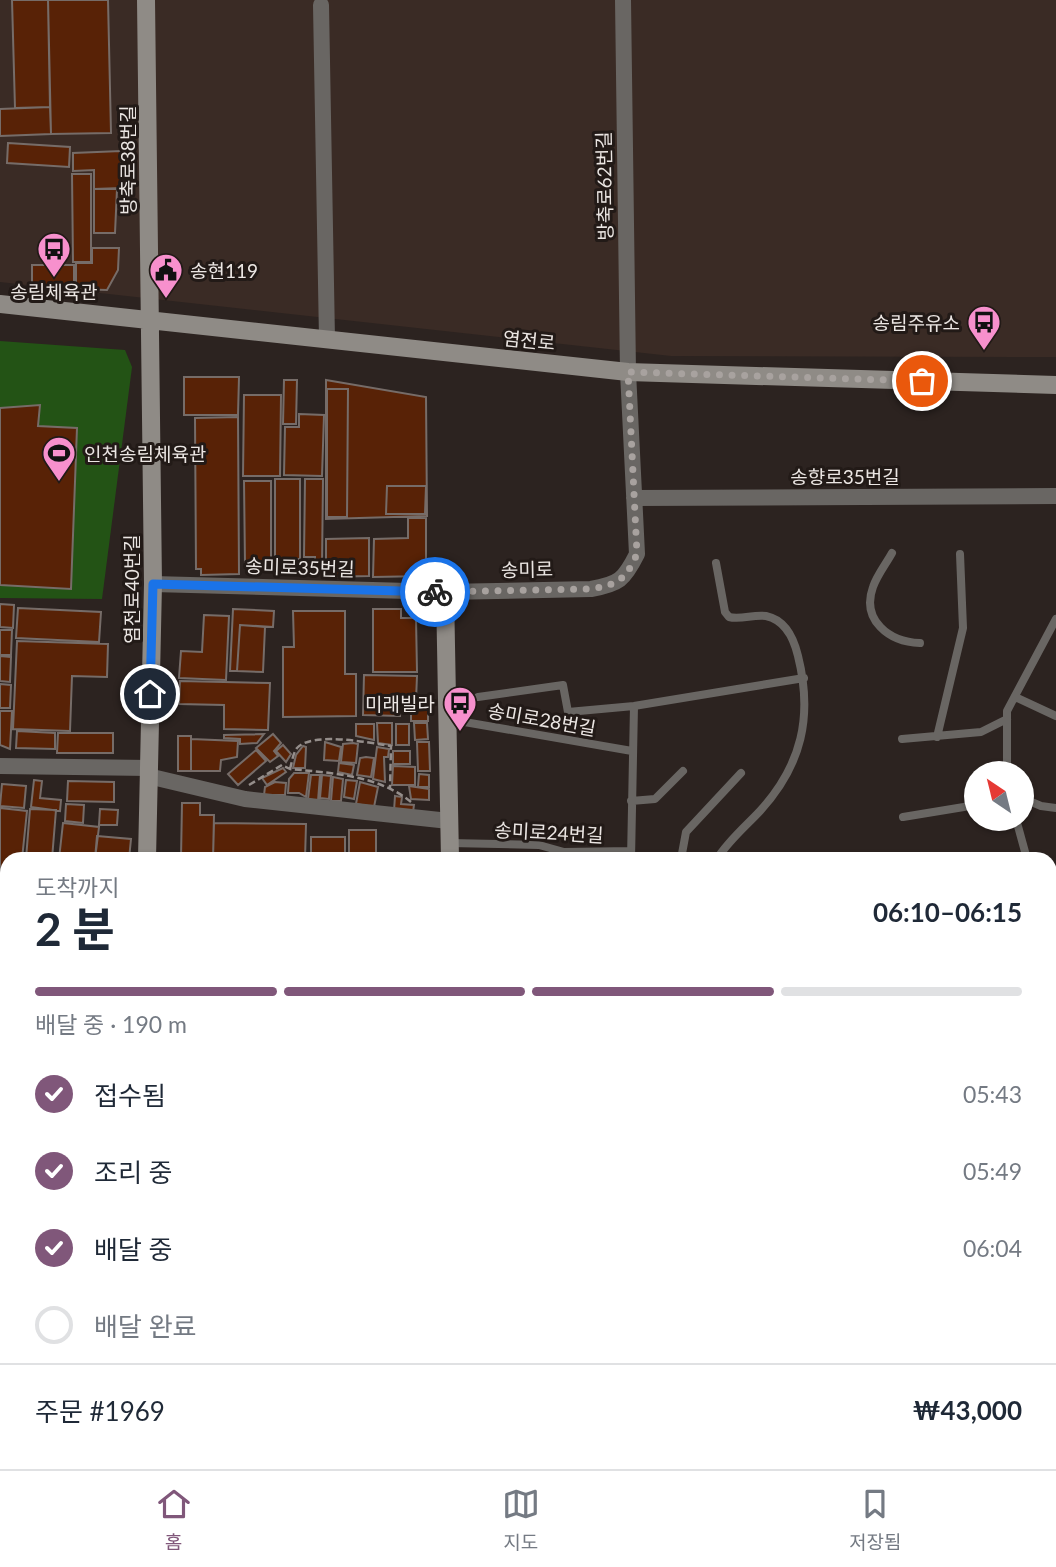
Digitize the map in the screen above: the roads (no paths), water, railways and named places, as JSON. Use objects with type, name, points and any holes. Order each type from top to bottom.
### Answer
[{"type":"street","name":"방축로38번길","points":[[146,0],[149,320]]},
{"type":"street","name":"방축로62번길","points":[[623,0],[628,372]]},
{"type":"street","points":[[321,5],[327,339]]},
{"type":"street","name":"염전로","points":[[0,304],[628,372],[1056,385]]},
{"type":"street","name":"염전로40번길","points":[[147,852],[153,584],[149,320]]},
{"type":"street","name":"송미로","points":[[445,592],[591,589],[613,585],[627,574],[637,554],[628,372]]},
{"type":"street","name":"송향로35번길","points":[[635,498],[1056,496]]},
{"type":"street","name":"송미로35번길","points":[[153,584],[445,592]]},
{"type":"street","points":[[445,592],[450,851]]},
{"type":"street","points":[[0,766],[149,772],[246,799],[449,821]]},
{"type":"lane","points":[[892,553],[873,585],[869,605],[874,620],[887,635],[907,643],[920,643]]},
{"type":"lane","points":[[937,737],[963,628],[961,554]]},
{"type":"lane","points":[[716,562],[729,617],[767,616],[788,629],[795,642],[804,678],[802,734],[794,766],[763,808],[723,852]]},
{"type":"lane","points":[[1007,761],[1007,711],[1056,619]]},
{"type":"lane","points":[[478,697],[563,685],[568,712],[634,706],[804,678]]},
{"type":"lane","points":[[1015,697],[1056,716]]},
{"type":"lane","name":"송미로24번길","points":[[631,852],[634,706]]},
{"type":"lane","name":"송미로28번길","points":[[447,719],[632,751]]},
{"type":"lane","points":[[902,739],[981,732],[1007,719]]},
{"type":"lane","points":[[631,801],[655,799],[683,771]]},
{"type":"lane","points":[[682,852],[686,832],[741,773]]},
{"type":"lane","points":[[1034,803],[1056,808]]},
{"type":"lane","points":[[903,817],[964,807]]},
{"type":"lane","points":[[1019,831],[1025,852]]},
{"type":"lane","name":"송미로24번길","points":[[450,851],[539,845],[564,852]]},
{"type":"place","name":"송림체육관","points":[[54,279]]},
{"type":"place","name":"송현119","points":[[166,300]]},
{"type":"place","name":"송림주유소","points":[[984,352]]},
{"type":"place","name":"인천송림체육관","points":[[59,483]]},
{"type":"place","name":"미래빌라","points":[[460,733]]}]
